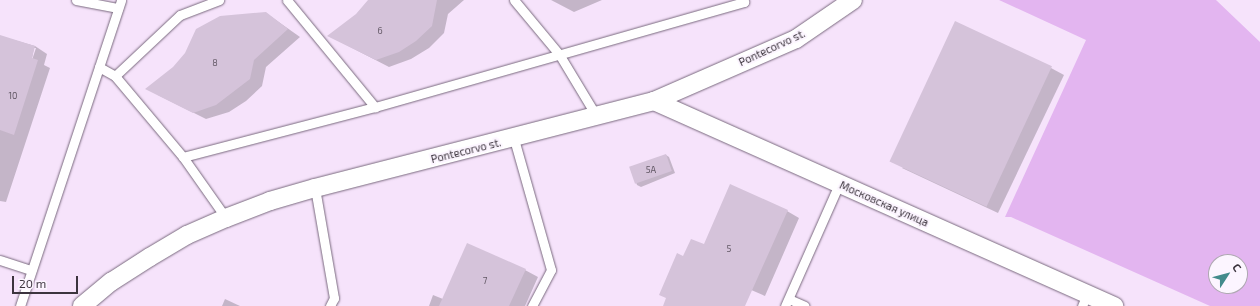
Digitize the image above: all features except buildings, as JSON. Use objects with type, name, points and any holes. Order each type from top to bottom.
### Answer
[{"type":"street","name":"Pontecorvo st.","points":[[82,306],[111,282],[150,257],[187,235],[226,218],[270,201],[315,188],[597,118],[654,101],[796,39],[853,0]]},
{"type":"street","name":"Московская улица","points":[[654,101],[838,184],[1084,300],[1114,306]]},
{"type":"lane","points":[[20,306],[120,4],[76,0]]},
{"type":"lane","points":[[115,76],[180,15],[219,0]]},
{"type":"lane","points":[[287,0],[375,107]]},
{"type":"lane","points":[[514,0],[559,54],[597,118]]},
{"type":"lane","points":[[183,157],[375,107],[744,2],[742,0]]},
{"type":"lane","points":[[99,67],[115,76],[183,157],[226,218]]},
{"type":"lane","points":[[514,139],[550,270],[532,306]]},
{"type":"lane","points":[[805,306],[787,303],[838,184]]},
{"type":"lane","points":[[315,188],[334,298],[330,306]]},
{"type":"lane","points":[[0,260],[31,270]]},
{"type":"shaded area","points":[[999,0],[1216,0],[1260,42],[1260,306],[1210,306],[1011,217],[1005,217],[1086,40]]}]
